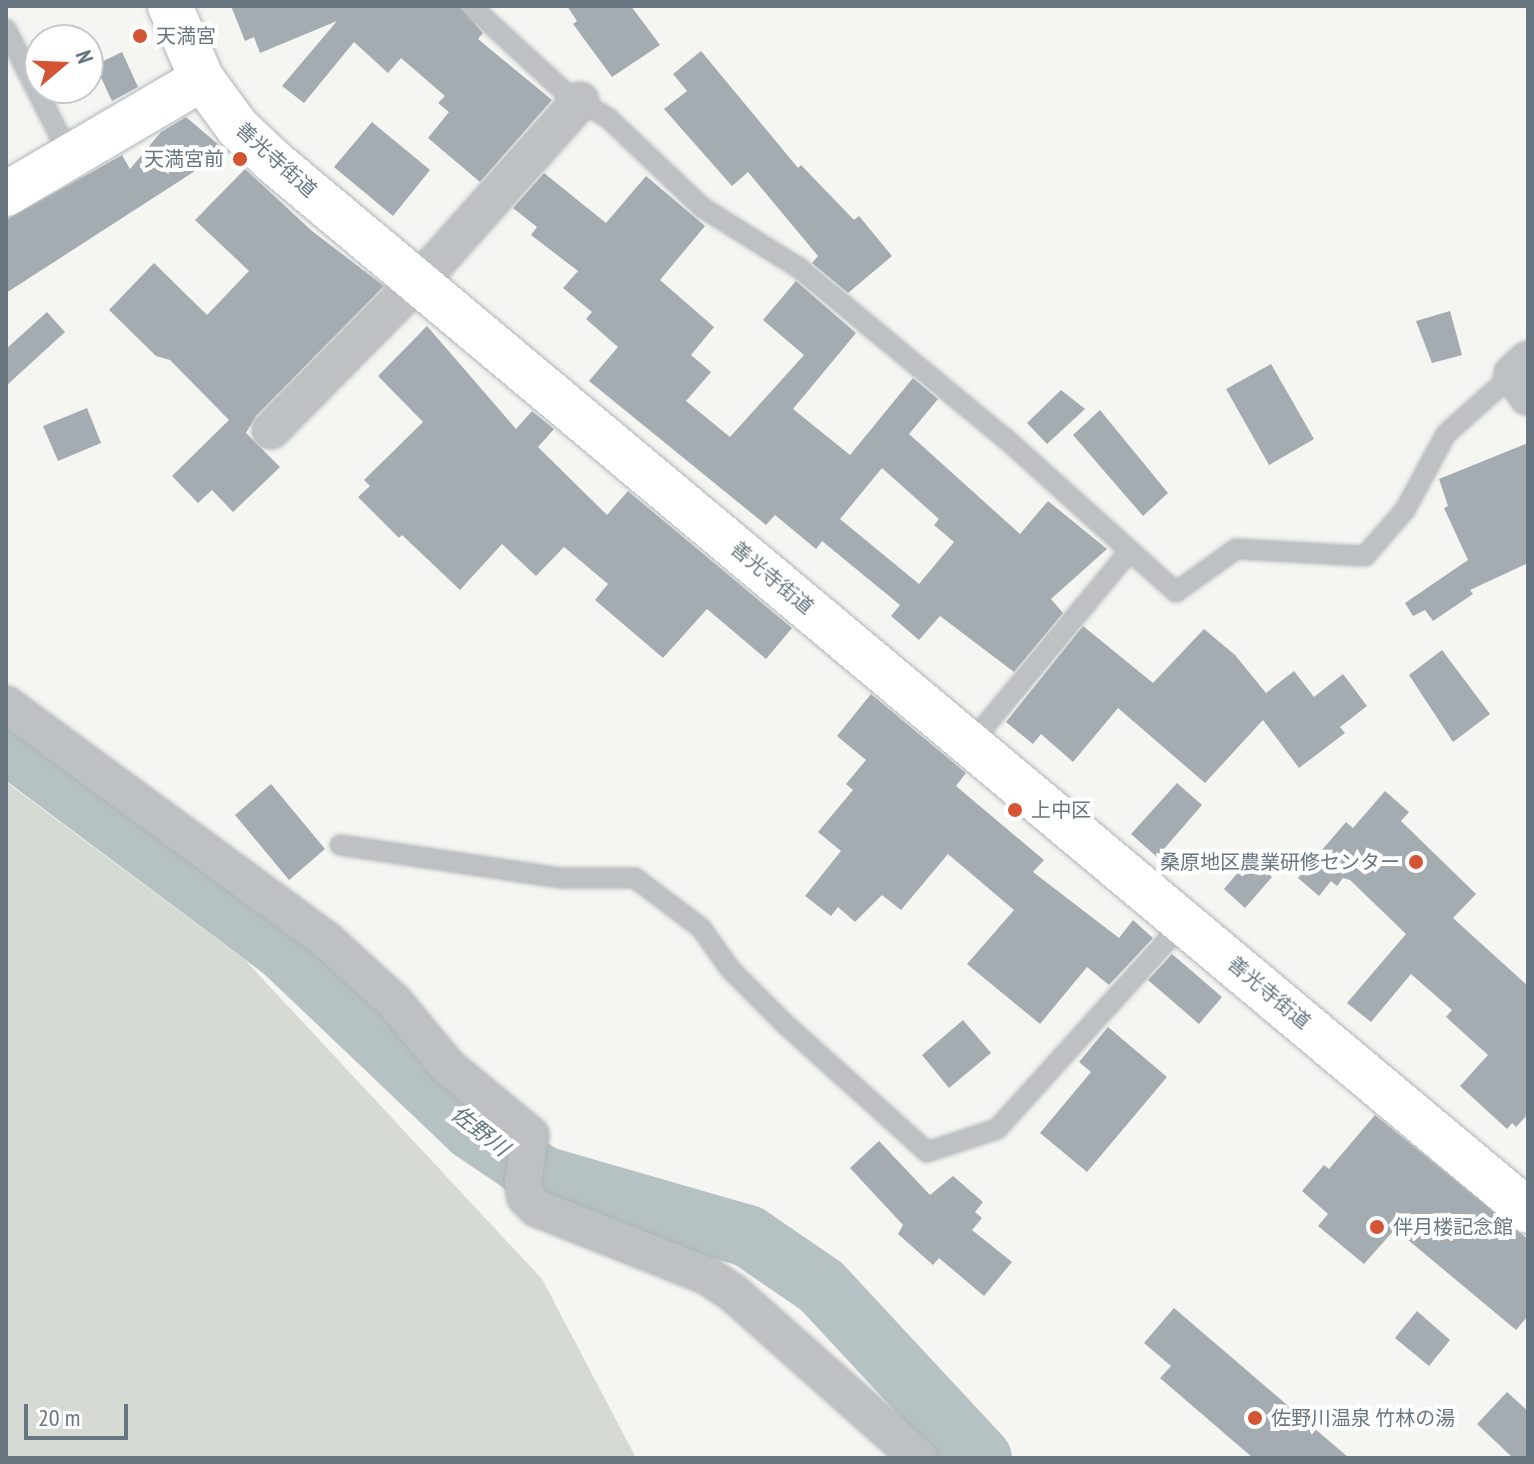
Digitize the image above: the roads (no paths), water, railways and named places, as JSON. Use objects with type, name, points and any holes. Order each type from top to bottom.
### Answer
[{"type":"street","name":"善光寺街道","points":[[170,6],[202,79],[238,128],[1184,922],[1521,1194]]},
{"type":"street","points":[[6,194],[69,154],[202,79]]},
{"type":"street","points":[[271,430],[417,281],[580,101]]},
{"type":"street","points":[[6,705],[326,940],[394,1002],[448,1067],[530,1135],[523,1182],[526,1197],[537,1208],[708,1276],[732,1292],[919,1458]]},
{"type":"lane","points":[[471,6],[580,101],[608,118],[703,208],[799,268],[899,350],[1176,592],[1236,549],[1365,556],[1405,510],[1446,434],[1523,377]]},
{"type":"lane","points":[[6,29],[69,154]]},
{"type":"lane","points":[[970,744],[1129,552]]},
{"type":"lane","points":[[340,845],[560,878],[635,878],[701,928],[730,969],[785,1024],[927,1152],[997,1129],[1184,922]]},
{"type":"waterway","name":"佐野川","points":[[6,742],[285,951],[472,1129],[543,1177],[748,1236],[821,1286],[981,1458]]},
{"type":"place","name":"天満宮","points":[[140,36]]},
{"type":"place","name":"天満宮前","points":[[240,159]]},
{"type":"place","name":"上中区","points":[[1015,810]]},
{"type":"place","name":"桑原地区農業研修センター","points":[[1416,862]]},
{"type":"place","name":"伴月楼記念館","points":[[1377,1227]]},
{"type":"place","name":"佐野川温泉 竹林の湯","points":[[1255,1418]]}]
